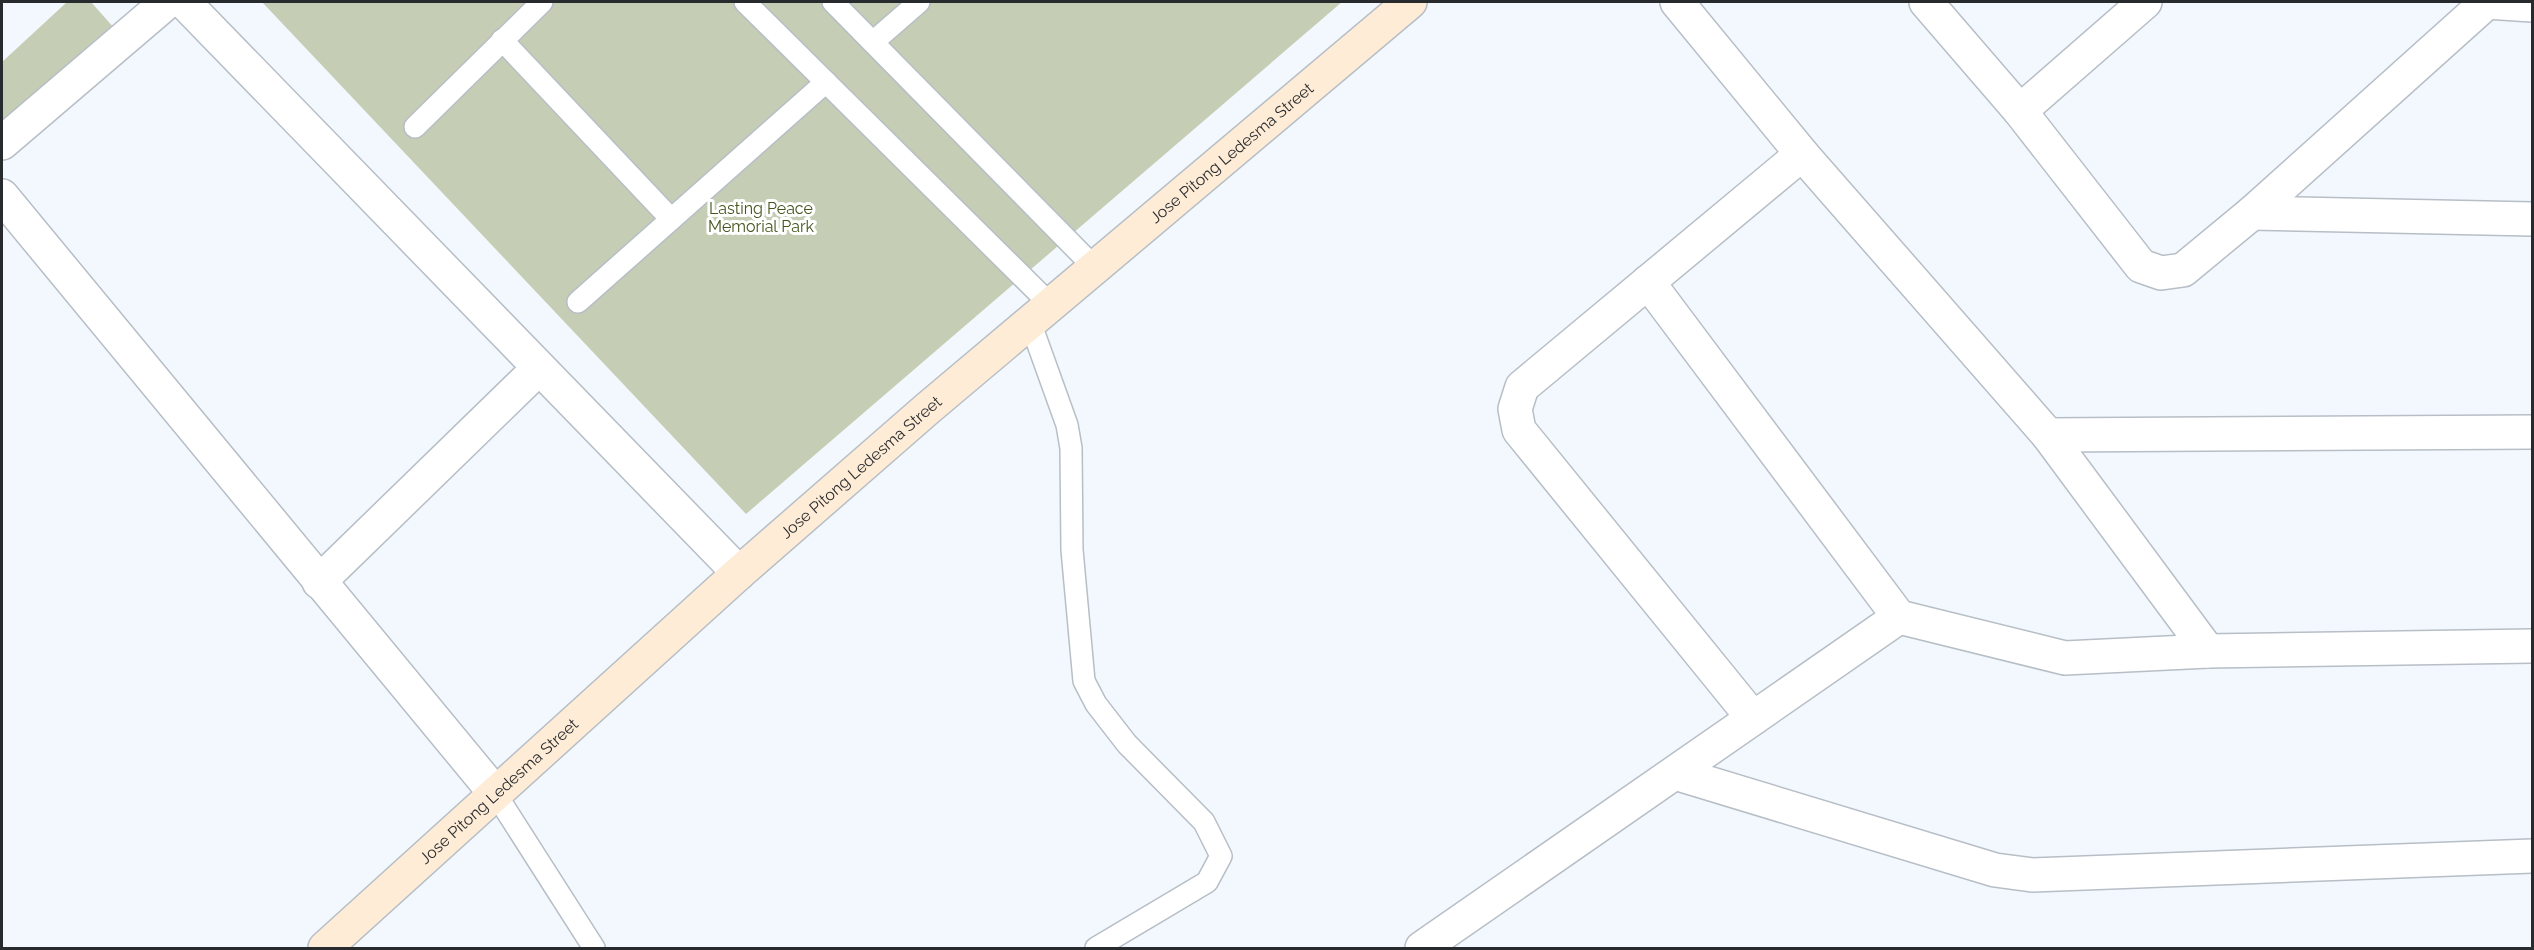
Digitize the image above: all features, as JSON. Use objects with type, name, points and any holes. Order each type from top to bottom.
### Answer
[{"type":"main road","name":"Jose Pitong Ledesma Street","points":[[325,948],[739,573],[1040,313],[1410,2]]},
{"type":"street","points":[[2,143],[167,2]]},
{"type":"street","points":[[184,2],[739,573]]},
{"type":"street","points":[[1677,2],[1802,153],[2048,435],[2208,651]]},
{"type":"street","points":[[1926,2],[2020,111],[2141,266],[2161,273],[2183,270],[2252,213],[2486,2],[2532,5]]},
{"type":"street","points":[[2020,111],[2145,2]]},
{"type":"street","points":[[1753,718],[1519,429],[1515,409],[1522,387],[1802,153]]},
{"type":"street","points":[[2,196],[495,793]]},
{"type":"street","points":[[2252,213],[2532,219]]},
{"type":"street","points":[[1648,282],[1899,617],[2065,658],[2208,651],[2532,646]]},
{"type":"street","points":[[319,582],[539,368]]},
{"type":"street","points":[[2048,435],[2532,432]]},
{"type":"street","points":[[1439,946],[1675,773],[1899,617]]},
{"type":"street","points":[[1675,773],[1995,870],[2032,874],[2532,856]]},
{"type":"lane","points":[[415,127],[542,2]]},
{"type":"lane","points":[[745,2],[826,82],[1040,313],[1071,448],[1072,550],[1084,681],[1096,704],[1127,744],[1204,822],[1221,856],[1207,882],[1096,948]]},
{"type":"lane","points":[[833,2],[1095,268]]},
{"type":"lane","points":[[873,42],[919,2]]},
{"type":"lane","points":[[502,40],[671,219]]},
{"type":"lane","points":[[578,302],[826,82]]},
{"type":"lane","points":[[495,793],[594,948]]},
{"type":"green space","points":[[67,2],[91,2],[131,47],[2,128],[2,62]]},
{"type":"green space","name":"Lasting Peace Memorial Park","points":[[262,2],[1342,2],[746,514]]}]
